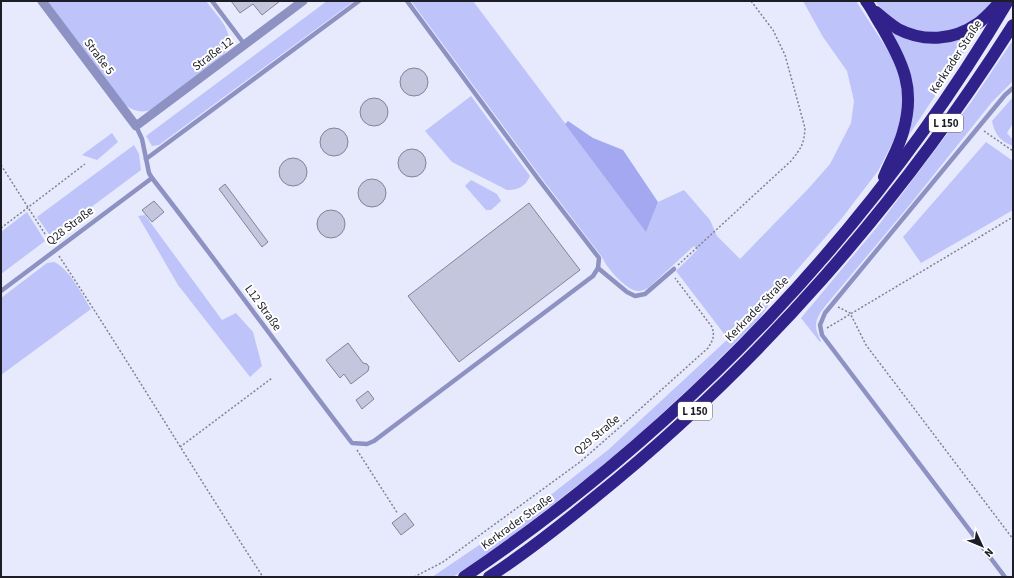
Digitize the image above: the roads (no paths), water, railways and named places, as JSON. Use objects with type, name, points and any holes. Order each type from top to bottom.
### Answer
[{"type":"highway","name":"L 150","points":[[869,5],[894,26],[904,32],[922,37],[938,38],[952,36],[973,27],[983,20],[1001,1]]},
{"type":"highway","name":"Kerkrader Straße","points":[[464,577],[554,513],[619,460],[672,414],[777,310],[833,247],[878,191],[939,109],[1008,1]]},
{"type":"highway","name":"L 150","points":[[869,5],[899,58],[906,78],[908,94],[908,110],[903,133],[878,191]]},
{"type":"highway","name":"L 150","points":[[489,577],[566,521],[628,471],[682,423],[779,327],[823,278],[926,152],[978,80],[1013,25]]},
{"type":"street","name":"Straße 5","points":[[42,1],[136,126]]},
{"type":"street","name":"Straße 12","points":[[136,126],[303,1]]},
{"type":"lane","points":[[212,1],[246,45]]},
{"type":"lane","points":[[146,159],[359,1]]},
{"type":"lane","points":[[407,1],[538,180],[599,258],[598,268],[627,292],[635,296],[644,294],[673,271]]},
{"type":"lane","points":[[1005,577],[822,335],[820,325],[833,303],[1005,95],[1013,88]]},
{"type":"lane","points":[[136,126],[142,139],[148,172],[152,178]]},
{"type":"lane","name":"L12 Straße","points":[[152,178],[201,240],[291,364],[352,444],[362,444],[374,441],[593,276],[598,268]]},
{"type":"lane","name":"Q28 Straße","points":[[1,291],[152,178]]}]
